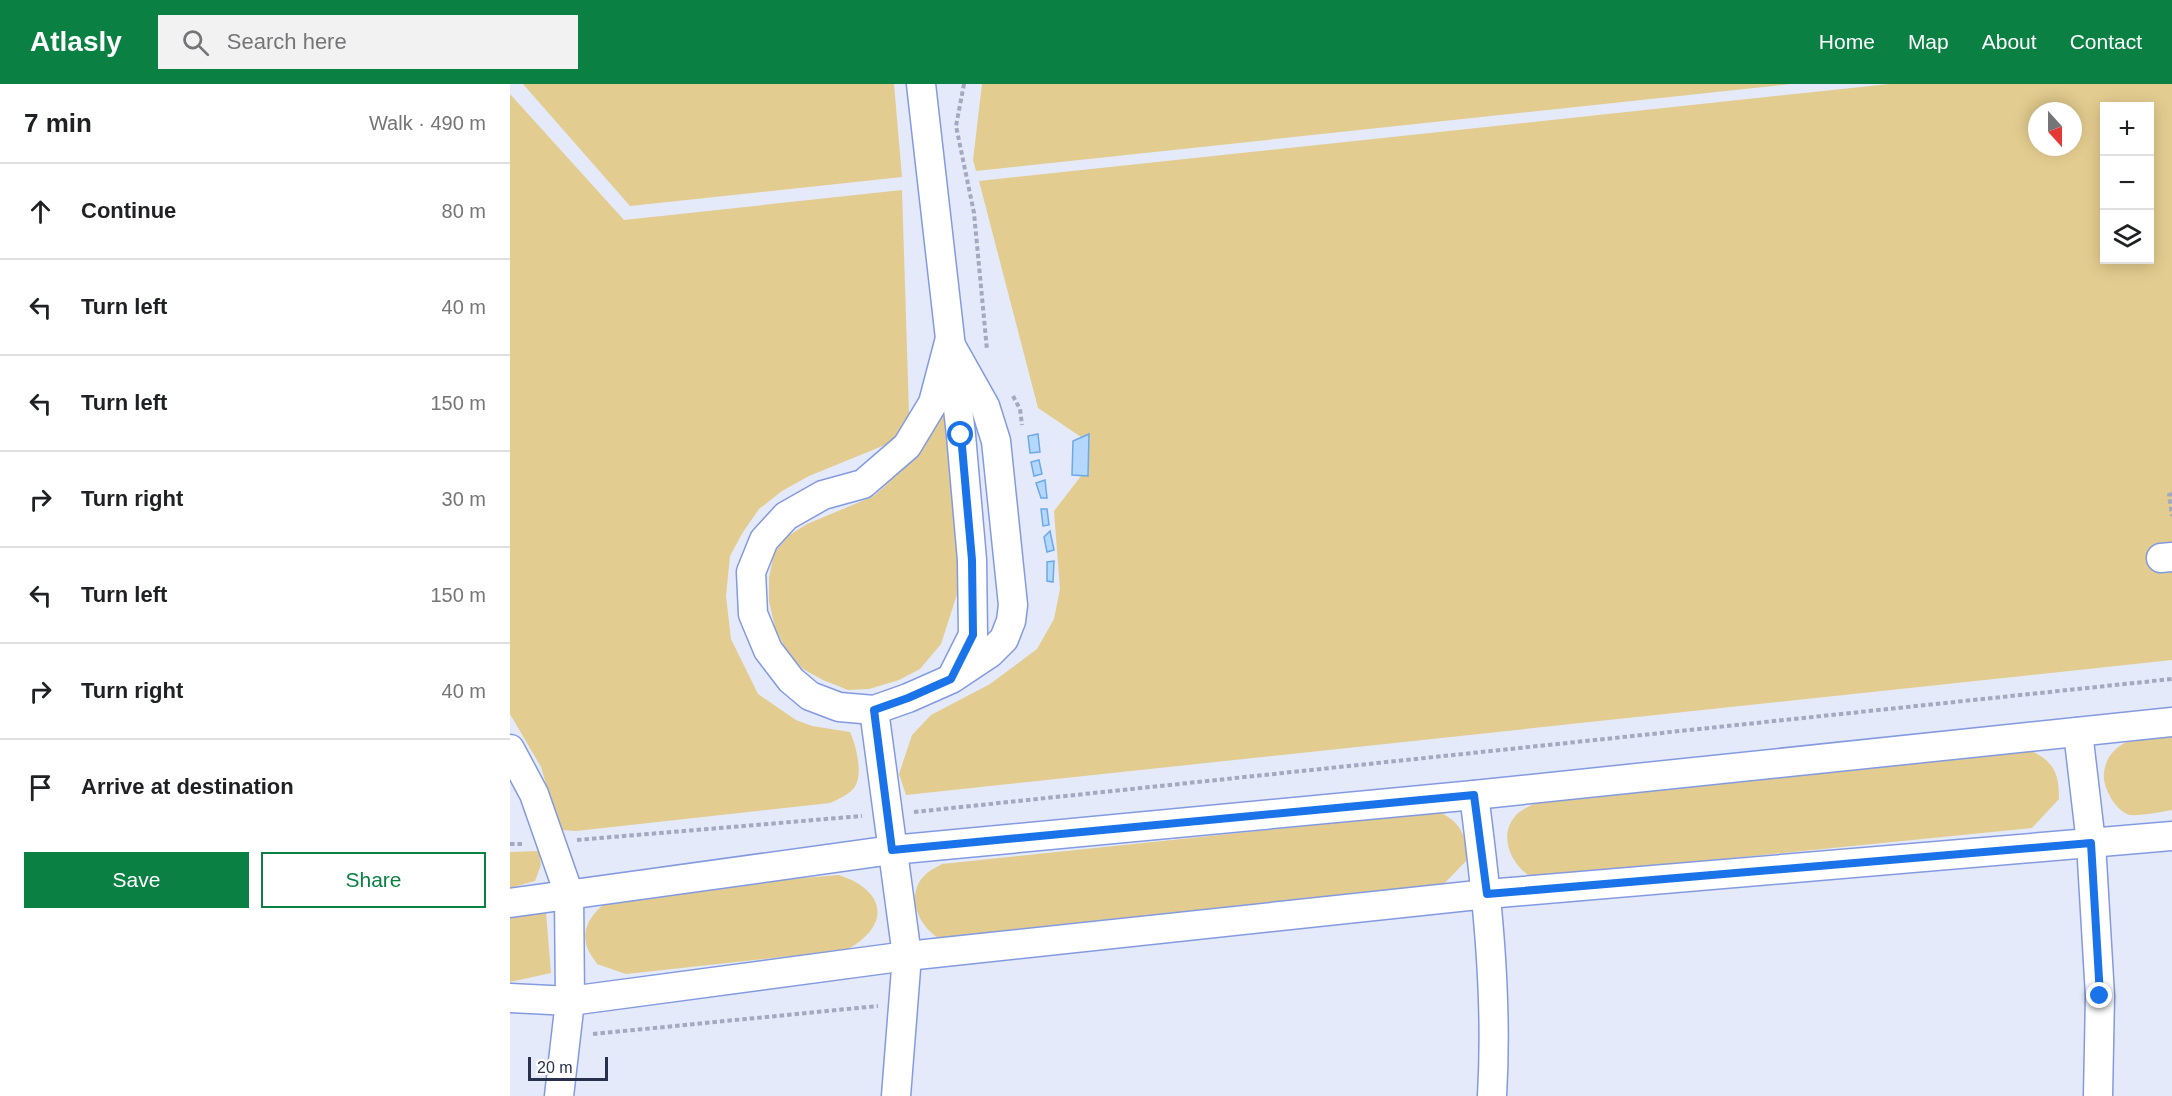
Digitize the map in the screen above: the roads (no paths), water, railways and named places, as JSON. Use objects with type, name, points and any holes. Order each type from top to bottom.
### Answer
[{"type":"street","points":[[921,84],[961,435],[972,560],[973,635],[951,679]]},
{"type":"street","points":[[949,342],[985,406],[996,441],[1013,605],[1011,621],[1004,639],[990,653],[951,679],[874,710],[839,708],[810,696],[791,680],[768,650],[753,614],[751,572],[764,540],[786,516],[823,495],[863,484],[907,446],[933,404],[949,342]]},
{"type":"street","points":[[874,710],[907,956],[896,1096]]},
{"type":"street","points":[[510,903],[892,850],[1474,795],[2172,722]]},
{"type":"street","points":[[2078,732],[2091,843],[2100,996],[2098,1096]]},
{"type":"street","points":[[510,749],[534,794],[569,894],[570,1001],[559,1096]]},
{"type":"street","points":[[1474,795],[1487,894],[1494,1051],[1492,1096]]},
{"type":"street","points":[[510,998],[570,1001],[907,956],[1487,894],[2172,836]]}]
